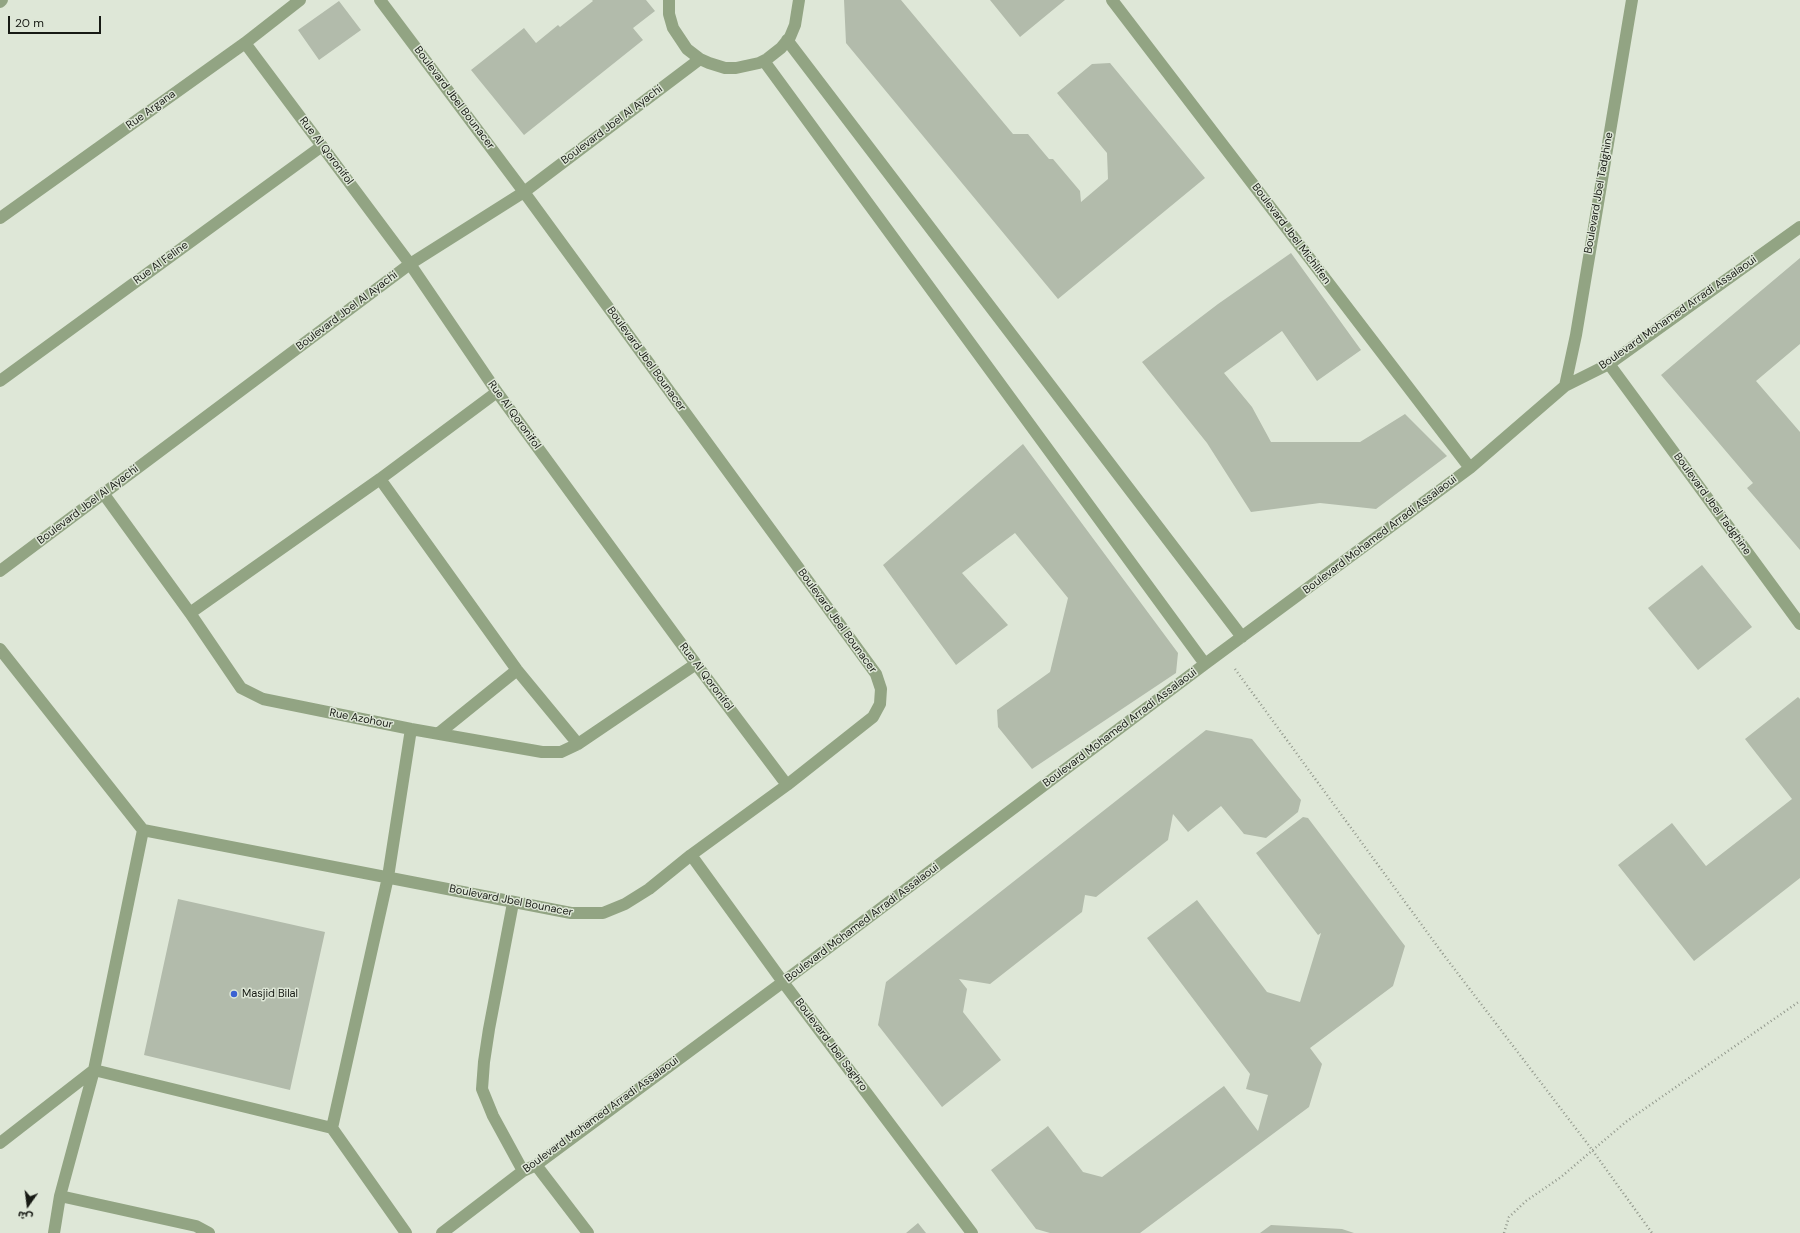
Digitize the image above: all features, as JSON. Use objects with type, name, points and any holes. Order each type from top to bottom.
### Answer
[{"type":"street","name":"Rue Argana","points":[[0,218],[245,43],[300,0]]},
{"type":"street","name":"Boulevard Jbel Bounacer","points":[[143,830],[388,877],[513,903],[571,913],[604,914],[625,904],[648,889],[787,785],[873,717],[880,704],[881,689],[876,674],[524,192],[380,0]]},
{"type":"street","points":[[669,0],[670,18],[677,36],[687,48],[700,59],[714,65],[736,68],[764,61],[778,50],[787,40],[797,21],[799,0]]},
{"type":"street","name":"Boulevard Jbel Michlifen","points":[[1112,0],[1470,468]]},
{"type":"street","name":"Boulevard Jbel Tadghine","points":[[1565,386],[1576,335],[1632,0]]},
{"type":"street","points":[[787,40],[1242,637]]},
{"type":"street","name":"Rue Al Qoronifol","points":[[245,43],[410,264],[497,392],[696,664],[787,785]]},
{"type":"street","name":"Boulevard Jbel Al Ayachi","points":[[0,571],[410,264],[524,192],[700,59]]},
{"type":"street","points":[[764,61],[1205,664]]},
{"type":"street","name":"Rue Al Feline","points":[[0,381],[322,146]]},
{"type":"street","name":"Boulevard Mohamed Arradi Assalaoui","points":[[442,1233],[523,1171],[536,1164],[783,982],[1205,664],[1470,468],[1565,386],[1609,364],[1800,226]]},
{"type":"street","name":"Boulevard Jbel Tadghine","points":[[1609,364],[1800,624]]},
{"type":"street","points":[[190,614],[380,479],[497,392]]},
{"type":"street","points":[[380,479],[517,670],[578,744]]},
{"type":"street","name":"Rue Azohour","points":[[103,493],[241,688],[263,699],[412,729],[542,752],[561,752],[578,744],[696,664]]},
{"type":"street","points":[[0,649],[143,830],[94,1070],[60,1196],[54,1233]]},
{"type":"street","points":[[438,733],[517,670]]},
{"type":"street","points":[[332,1128],[388,877],[412,729]]},
{"type":"street","name":"Boulevard Jbel Saghro","points":[[691,856],[783,982],[972,1233]]},
{"type":"street","points":[[513,903],[489,1029],[482,1089],[493,1116],[523,1171]]},
{"type":"street","points":[[94,1070],[332,1128],[406,1233]]},
{"type":"street","points":[[0,1143],[94,1070]]},
{"type":"street","points":[[536,1164],[588,1233]]},
{"type":"street","points":[[60,1196],[196,1226],[209,1233]]},
{"type":"path","points":[[1223,651],[1444,954],[1593,1151],[1652,1233]]},
{"type":"path","points":[[1504,1233],[1509,1217],[1526,1201],[1562,1177],[1627,1121],[1800,1001]]},
{"type":"building","points":[[592,0],[646,0],[655,11],[633,28],[643,40],[524,135],[471,70],[524,28],[536,43],[558,25],[560,27],[593,1]]},
{"type":"building","points":[[844,0],[901,0],[1013,134],[1028,134],[1049,159],[1053,159],[1080,191],[1081,202],[1108,179],[1107,153],[1057,93],[1092,64],[1110,63],[1205,178],[1058,299],[846,43]]},
{"type":"building","points":[[990,0],[1065,0],[1020,37]]},
{"type":"building","points":[[339,1],[361,30],[319,60],[298,30]]},
{"type":"building","points":[[1291,253],[1361,350],[1317,381],[1282,331],[1224,373],[1252,407],[1271,442],[1360,442],[1405,414],[1447,456],[1376,509],[1320,503],[1251,512],[1207,443],[1142,362],[1218,304]]},
{"type":"building","points":[[1800,258],[1800,344],[1756,381],[1800,432],[1800,550],[1747,488],[1753,483],[1661,375]]},
{"type":"building","points":[[1023,444],[1178,653],[1176,673],[1032,769],[998,727],[997,710],[1050,672],[1068,598],[1015,533],[962,573],[1008,625],[956,665],[883,565]]},
{"type":"building","points":[[1702,565],[1752,627],[1698,670],[1648,608]]},
{"type":"building","points":[[1798,697],[1800,699],[1800,878],[1694,961],[1618,865],[1672,823],[1706,866],[1792,799],[1745,739]]},
{"type":"building","points":[[1206,730],[1252,739],[1301,800],[1298,812],[1266,838],[1244,834],[1221,806],[1188,832],[1173,814],[1168,840],[1096,897],[1085,895],[1082,912],[990,984],[959,979],[967,989],[963,1012],[1001,1060],[942,1107],[878,1025],[886,982]]},
{"type":"building","points":[[1303,817],[1308,818],[1405,946],[1393,986],[1310,1048],[1322,1064],[1309,1107],[1140,1233],[1050,1233],[1036,1229],[991,1170],[1048,1126],[1083,1172],[1102,1177],[1224,1086],[1258,1131],[1268,1095],[1246,1089],[1250,1074],[1147,938],[1197,900],[1267,992],[1300,1002],[1321,933],[1318,935],[1256,853]]},
{"type":"building","name":"Masjid Bilal","points":[[178,899],[325,932],[290,1090],[144,1055]]},
{"type":"building","points":[[918,1223],[926,1233],[906,1233]]},
{"type":"building","points":[[1271,1225],[1342,1229],[1354,1233],[1260,1233]]},
{"type":"place","name":"Masjid Bilal","points":[[234,994]]}]
